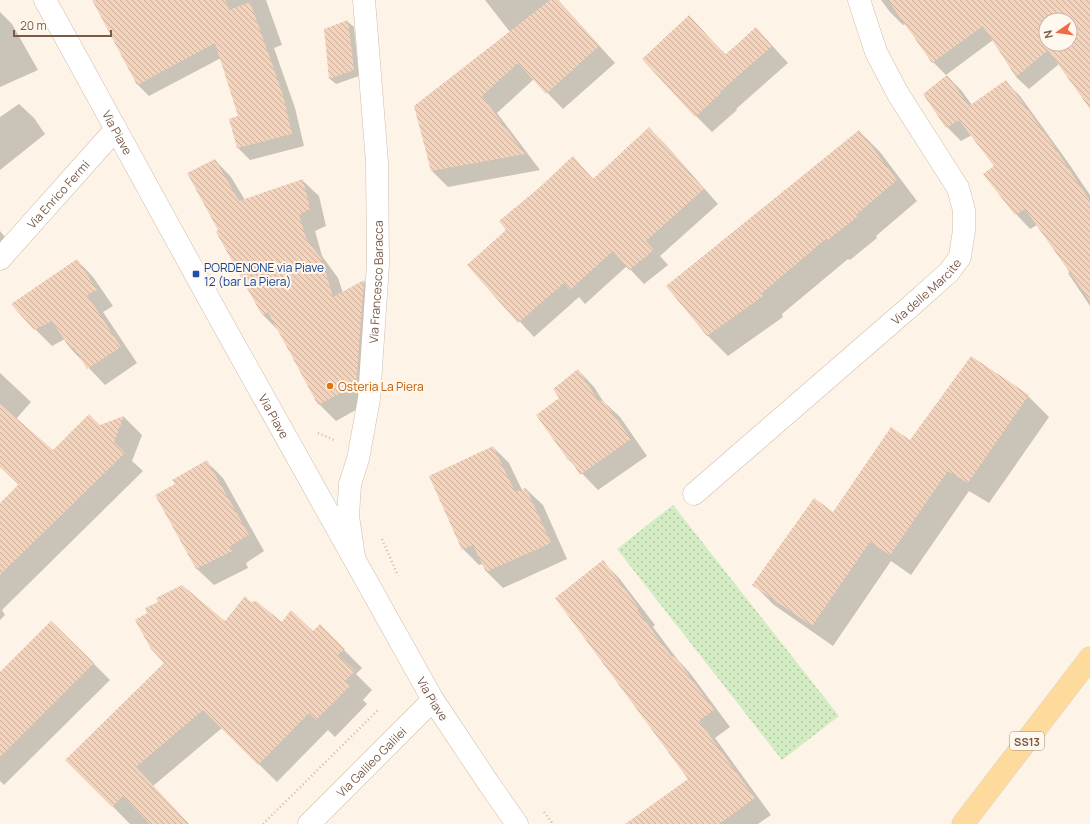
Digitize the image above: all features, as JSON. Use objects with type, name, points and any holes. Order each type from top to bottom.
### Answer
[{"type":"main road","name":"SS13","points":[[963,824],[1090,658]]},
{"type":"street","name":"Via Piave","points":[[45,0],[433,700],[517,824]]},
{"type":"street","name":"Via Francesco Baracca","points":[[355,561],[348,516],[350,484],[358,459],[369,399],[378,264],[377,162],[364,0]]},
{"type":"street","name":"Via delle Marcite","points":[[694,494],[912,306],[949,272],[960,257],[964,230],[964,210],[958,188],[898,94],[876,52],[859,0]]},
{"type":"street","name":"Via Enrico Fermi","points":[[0,259],[116,129]]},
{"type":"street","name":"Via Galileo Galilei","points":[[309,824],[433,700]]},
{"type":"path","points":[[382,537],[383,543],[399,578]]},
{"type":"path","points":[[263,824],[378,709]]},
{"type":"path","points":[[544,812],[553,824]]},
{"type":"green space","points":[[673,505],[839,716],[782,760],[617,549]]},
{"type":"building","points":[[92,0],[225,0],[229,10],[250,2],[283,95],[292,134],[237,148],[229,119],[238,116],[215,43],[137,85]]},
{"type":"building","points":[[550,0],[558,0],[599,46],[546,94],[518,63],[482,96],[525,154],[431,171],[414,106]]},
{"type":"building","points":[[888,0],[1090,0],[1090,109],[1049,52],[1078,52],[1078,12],[1038,12],[1038,52],[1046,52],[1016,77],[983,26],[932,63]]},
{"type":"building","points":[[689,15],[725,55],[756,27],[772,46],[720,92],[721,93],[695,117],[642,59]]},
{"type":"building","points":[[348,20],[354,70],[329,79],[324,29]]},
{"type":"building","points":[[947,75],[969,106],[1006,80],[1053,145],[1090,201],[1090,301],[1025,209],[1015,215],[983,174],[994,166],[959,120],[946,128],[923,94]]},
{"type":"building","points":[[649,127],[704,189],[646,241],[654,250],[629,270],[613,251],[570,290],[564,283],[518,323],[467,265],[506,230],[499,221],[540,187],[573,156],[593,179]]},
{"type":"building","points":[[859,130],[897,180],[856,215],[857,217],[828,240],[827,238],[762,293],[763,296],[707,336],[666,286]]},
{"type":"building","points":[[215,159],[239,201],[303,179],[310,209],[299,215],[306,238],[322,260],[333,297],[364,280],[356,385],[318,405],[268,312],[262,315],[216,232],[218,230],[187,173]]},
{"type":"building","points":[[77,259],[97,290],[87,295],[121,347],[87,369],[74,348],[71,350],[52,321],[34,330],[11,304]]},
{"type":"building","points":[[971,356],[1029,395],[968,483],[948,471],[890,555],[870,542],[812,626],[752,585],[814,498],[833,512],[891,427],[910,440]]},
{"type":"building","points":[[578,369],[599,402],[603,400],[631,439],[580,475],[570,459],[568,460],[536,415],[559,398],[553,389]]},
{"type":"building","points":[[0,404],[53,450],[89,414],[100,425],[124,416],[114,442],[125,453],[0,575],[0,503],[19,484],[0,467]]},
{"type":"building","points":[[493,446],[515,492],[526,488],[551,543],[486,572],[473,545],[462,550],[429,476]]},
{"type":"building","points":[[207,460],[249,535],[230,546],[232,551],[196,569],[155,495],[175,484],[172,480]]},
{"type":"building","points":[[603,560],[639,608],[637,610],[672,657],[674,655],[714,710],[699,721],[755,798],[719,824],[625,824],[688,779],[555,598]]},
{"type":"building","points":[[182,585],[225,621],[245,596],[251,602],[256,601],[282,622],[291,610],[313,631],[320,624],[345,649],[338,655],[355,671],[345,681],[350,686],[316,720],[309,713],[258,765],[203,710],[136,767],[189,824],[150,824],[123,796],[112,807],[65,760],[164,663],[151,649],[135,620],[147,613],[145,608],[158,602],[156,598]]},
{"type":"building","points":[[51,621],[94,663],[0,757],[0,672]]},
{"type":"place","name":"PORDENONE via Piave 12 (bar La Piera)","points":[[196,274]]},
{"type":"place","name":"Osteria La Piera","points":[[330,386]]}]
